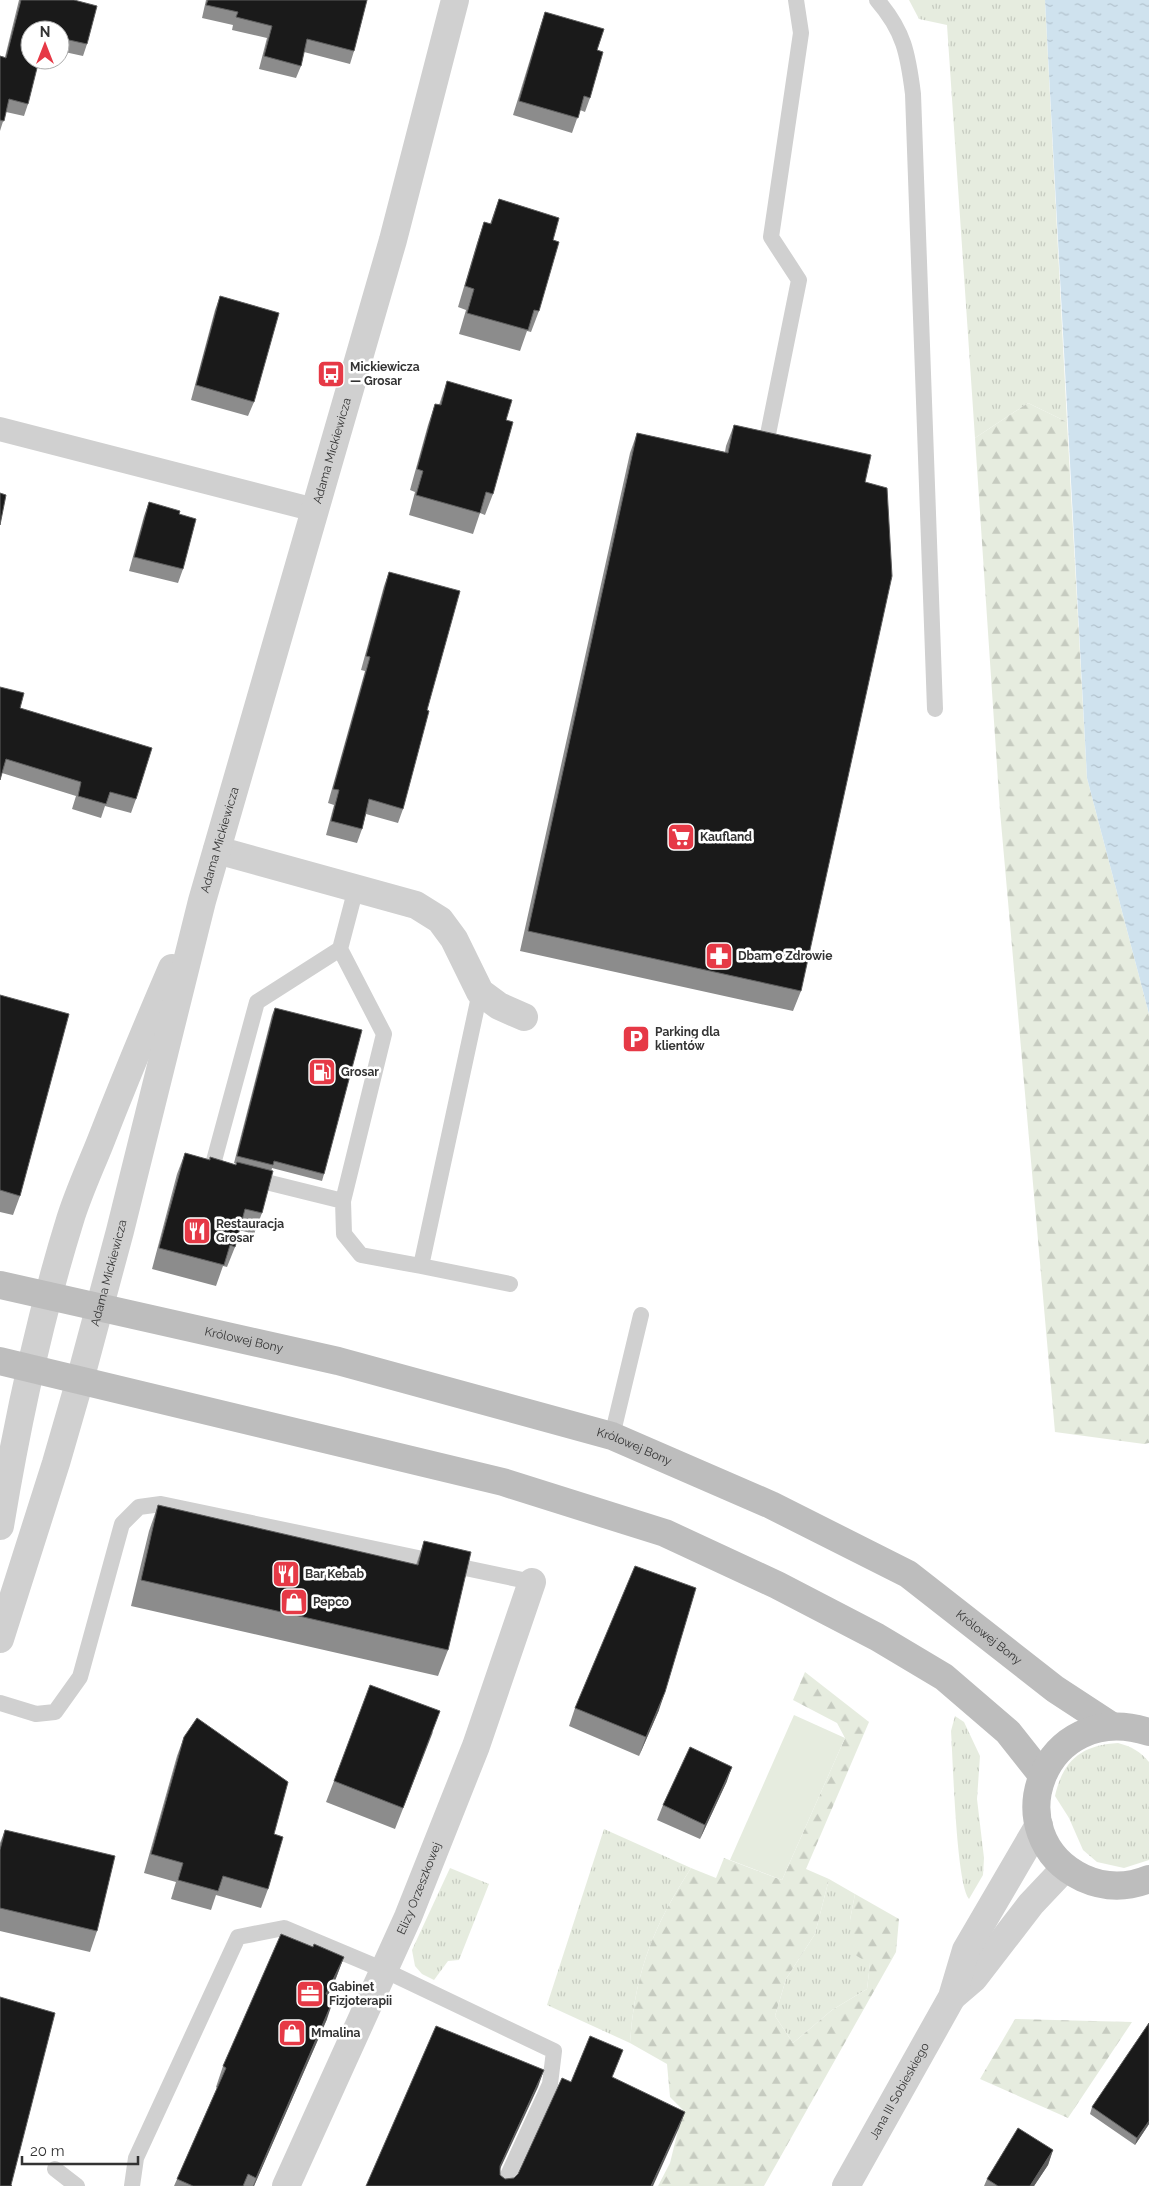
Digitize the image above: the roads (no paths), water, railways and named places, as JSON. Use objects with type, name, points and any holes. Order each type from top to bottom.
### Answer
[{"type":"main road","name":"Królowej Bony","points":[[0,1284],[98,1308],[338,1361],[612,1436],[771,1505],[908,1574],[1055,1690],[1110,1725]]},
{"type":"main road","points":[[0,1361],[503,1482],[665,1533],[802,1598],[877,1637],[944,1676],[1008,1732],[1042,1775]]},
{"type":"main road","points":[[1144,1886],[1113,1886],[1092,1882],[1065,1868],[1049,1849],[1039,1825],[1036,1800],[1042,1775],[1051,1759],[1063,1746],[1085,1732],[1110,1725],[1130,1726],[1149,1732]]},
{"type":"street","name":"Adama Mickiewicza","points":[[0,1640],[56,1464],[80,1380],[120,1231],[202,901],[393,240],[455,0]]},
{"type":"street","points":[[0,430],[316,510]]},
{"type":"street","points":[[217,850],[416,905],[440,920],[454,939],[480,992],[499,1006],[524,1017]]},
{"type":"street","name":"Adama Mickiewicza","points":[[0,1526],[12,1451],[48,1295],[77,1200],[138,1046],[202,901]]},
{"type":"street","name":"Elizy Orzeszkowej","points":[[286,2186],[408,1917],[476,1746],[532,1582]]},
{"type":"street","name":"Jana III Sobieskiego","points":[[846,2186],[952,1997],[966,1950],[1039,1825]]},
{"type":"street","name":"Jana III Sobieskiego","points":[[952,1997],[974,1978],[1031,1904],[1065,1868]]},
{"type":"lane","points":[[766,444],[799,280],[771,237],[801,33],[796,0]]},
{"type":"lane","points":[[877,0],[892,16],[905,42],[913,94],[935,709]]},
{"type":"lane","points":[[356,888],[340,949],[384,1034],[343,1201],[344,1234],[361,1255],[510,1284]]},
{"type":"lane","points":[[340,949],[257,1002],[212,1168],[343,1201]]},
{"type":"lane","points":[[421,1266],[480,992]]},
{"type":"lane","points":[[612,1436],[641,1314]]},
{"type":"lane","points":[[0,1703],[36,1714],[55,1712],[80,1676],[122,1524],[139,1508],[161,1504],[532,1582]]},
{"type":"lane","points":[[132,2186],[136,2158],[238,1937],[284,1928],[384,1970],[554,2051],[550,2084],[503,2186]]},
{"type":"lane","points":[[55,2169],[76,2186]]},
{"type":"water","points":[[1045,0],[1149,0],[1149,1014],[1087,778]]},
{"type":"place","name":"Mickiewicza — Grosar","points":[[331,374]]},
{"type":"place","name":"Kaufland","points":[[681,837]]},
{"type":"place","name":"Dbam o Zdrowie","points":[[719,956]]},
{"type":"place","name":"Parking dla klientów","points":[[636,1039]]},
{"type":"place","name":"Grosar","points":[[322,1072]]},
{"type":"place","name":"Restauracja Grosar","points":[[197,1231]]},
{"type":"place","name":"Bar Kebab","points":[[286,1574]]},
{"type":"place","name":"Pepco","points":[[294,1602]]},
{"type":"place","name":"Gabinet Fizjoterapii","points":[[310,1994]]},
{"type":"place","name":"Mmalina","points":[[292,2033]]}]
